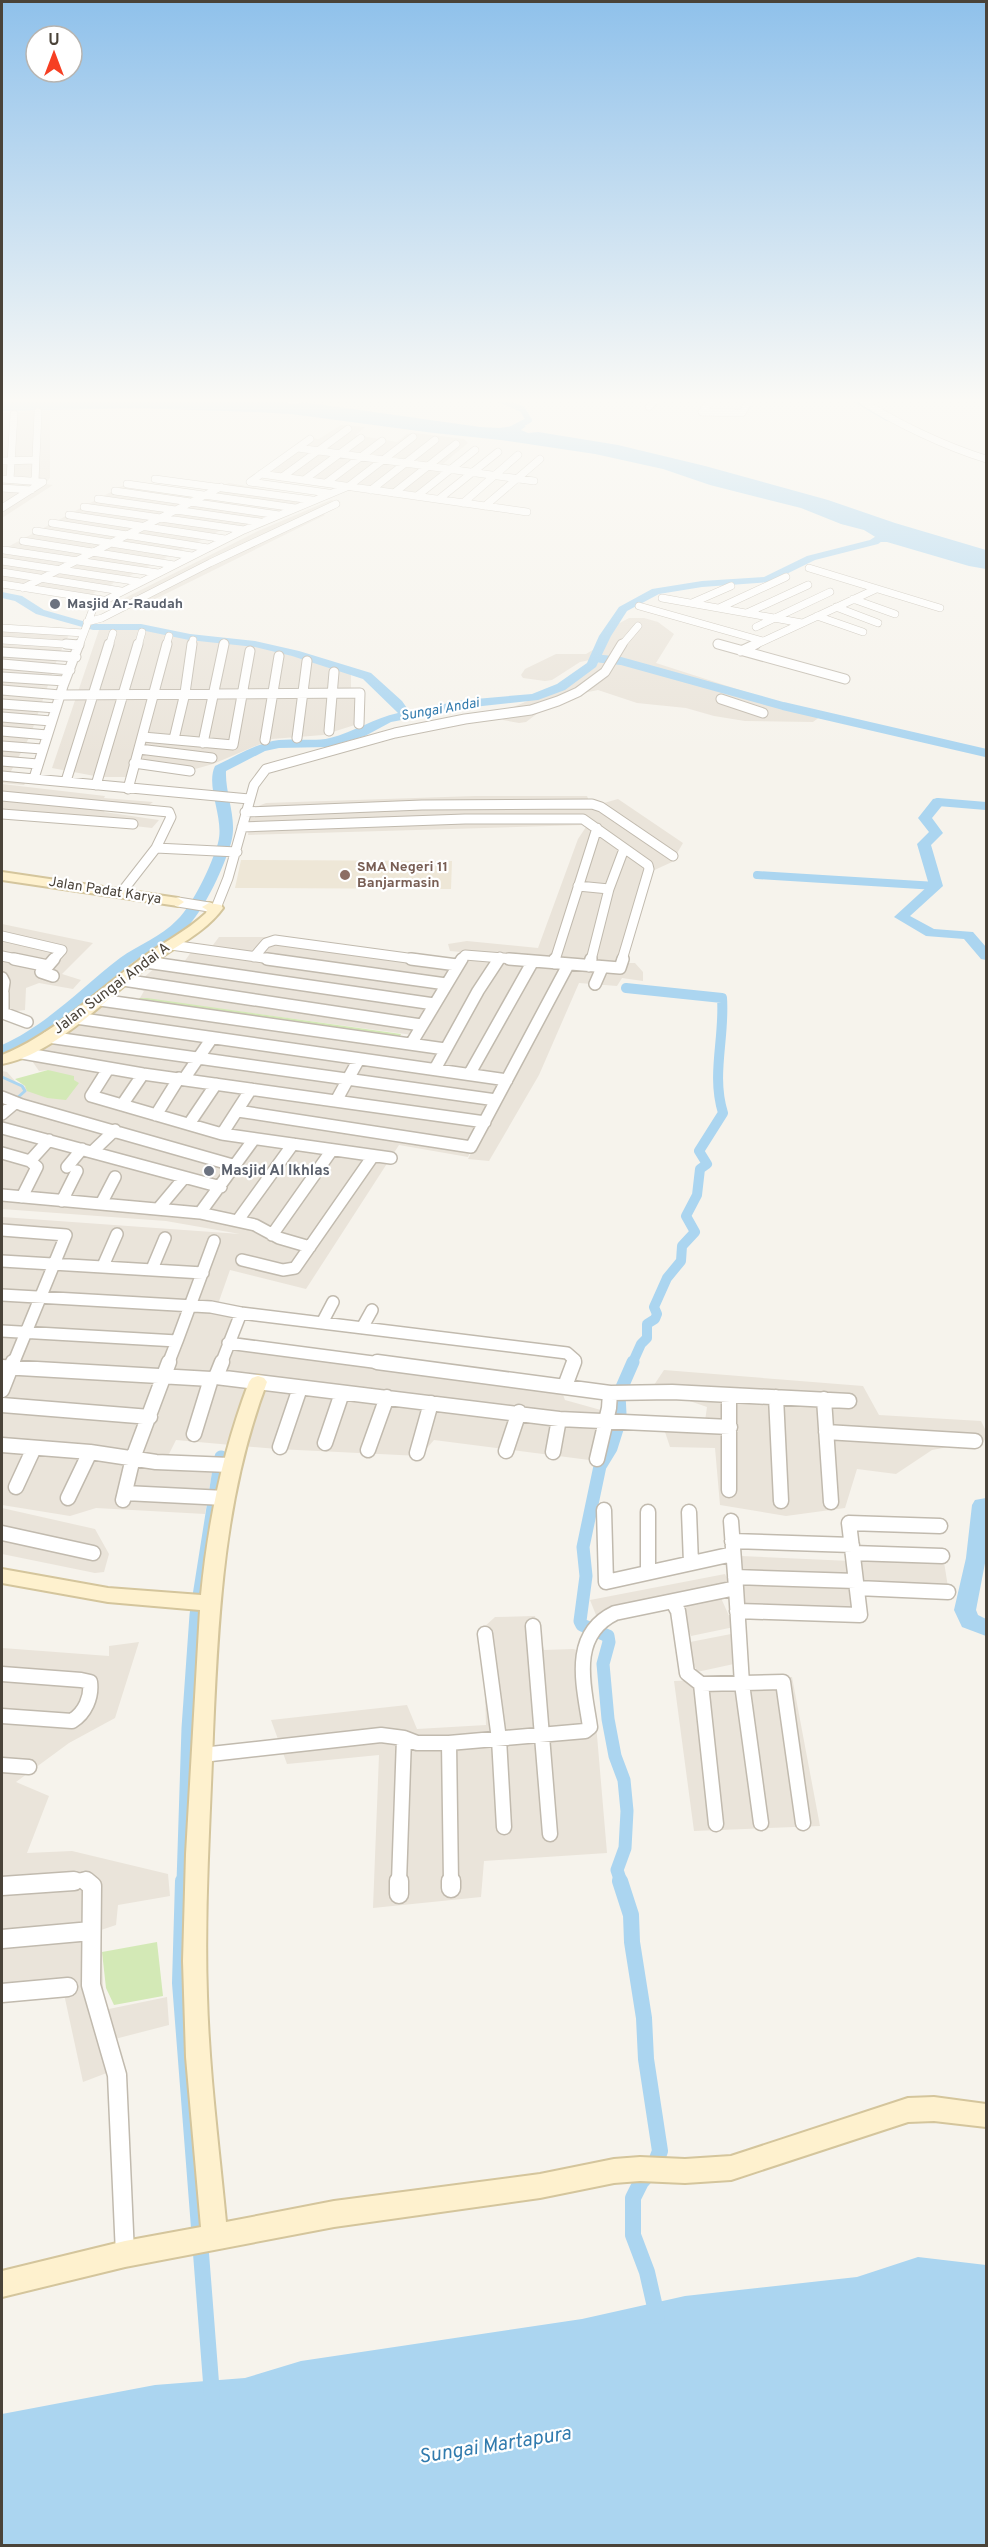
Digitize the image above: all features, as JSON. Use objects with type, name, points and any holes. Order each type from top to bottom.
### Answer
[{"type":"street","points":[[95,519],[225,539]]},
{"type":"street","points":[[24,588],[158,519]]},
{"type":"street","points":[[166,519],[244,530]]},
{"type":"street","points":[[235,519],[262,523]]},
{"type":"street","points":[[34,778],[60,695],[94,606],[225,539],[271,519]]},
{"type":"street","points":[[2,628],[85,628],[215,560],[304,519]]},
{"type":"street","points":[[52,524],[208,548]]},
{"type":"street","points":[[36,531],[215,560]]},
{"type":"street","points":[[22,541],[174,565]]},
{"type":"street","points":[[4,550],[158,573]]},
{"type":"street","points":[[2,561],[140,582]]},
{"type":"street","points":[[809,568],[940,608]]},
{"type":"street","points":[[2,572],[121,591]]},
{"type":"street","points":[[713,611],[786,577]]},
{"type":"street","points":[[2,584],[103,600]]},
{"type":"street","points":[[735,618],[808,585]]},
{"type":"street","points":[[691,603],[730,586]]},
{"type":"street","points":[[741,651],[876,589]]},
{"type":"street","points":[[756,627],[830,592]]},
{"type":"street","points":[[662,598],[802,623]]},
{"type":"street","points":[[853,599],[895,614]]},
{"type":"street","points":[[639,606],[763,640]]},
{"type":"street","points":[[836,607],[878,623]]},
{"type":"street","points":[[817,616],[863,632]]},
{"type":"street","points":[[212,907],[226,887],[232,852],[242,827],[249,799],[261,772],[279,764],[444,723],[531,710],[567,698],[586,687],[608,669],[616,651],[638,626]]},
{"type":"street","points":[[96,784],[142,632]]},
{"type":"street","points":[[66,781],[113,633]]},
{"type":"street","points":[[739,634],[718,644],[845,679]]},
{"type":"street","points":[[128,789],[169,636]]},
{"type":"street","points":[[2,640],[79,645]]},
{"type":"street","points":[[174,739],[185,693],[193,640]]},
{"type":"street","points":[[203,743],[224,643]]},
{"type":"street","points":[[143,737],[233,745],[250,651]]},
{"type":"street","points":[[2,652],[76,657]]},
{"type":"street","points":[[265,740],[279,656]]},
{"type":"street","points":[[297,738],[307,661]]},
{"type":"street","points":[[2,664],[70,670]]},
{"type":"street","points":[[328,731],[334,672]]},
{"type":"street","points":[[2,677],[65,681]]},
{"type":"street","points":[[2,690],[60,695],[362,693],[359,724]]},
{"type":"street","points":[[721,699],[763,713]]},
{"type":"street","points":[[2,704],[56,708]]},
{"type":"street","points":[[2,717],[51,721]]},
{"type":"street","points":[[2,731],[47,735]]},
{"type":"street","points":[[2,746],[42,749]]},
{"type":"street","points":[[139,748],[212,758]]},
{"type":"street","points":[[2,761],[38,764]]},
{"type":"street","points":[[135,763],[190,771]]},
{"type":"street","points":[[2,776],[249,799]]},
{"type":"street","points":[[2,796],[166,811],[171,817],[156,848],[121,893]]},
{"type":"street","points":[[245,812],[363,807],[587,804],[602,807],[673,856]]},
{"type":"street","points":[[583,819],[587,804]]},
{"type":"street","points":[[464,805],[465,819]]},
{"type":"street","points":[[363,807],[366,823]]},
{"type":"street","points":[[2,814],[133,824]]},
{"type":"street","points":[[242,827],[465,819],[583,819],[648,866],[621,967],[602,968],[467,955],[457,965],[411,1044]]},
{"type":"street","points":[[554,963],[597,828]]},
{"type":"street","points":[[156,848],[232,852]]},
{"type":"street","points":[[589,966],[609,889],[624,849]]},
{"type":"street","name":"Jalan Padat Karya","points":[[2,876],[212,907]]},
{"type":"street","points":[[578,886],[609,889]]},
{"type":"street","name":"Jalan Sungai Andai A","points":[[2,1060],[22,1053],[76,1018],[146,962],[200,926],[212,907]]},
{"type":"street","points":[[2,936],[62,950],[41,972],[52,976]]},
{"type":"street","points":[[254,957],[266,943],[275,940],[457,965]]},
{"type":"street","points":[[171,945],[446,984]]},
{"type":"street","points":[[193,969],[209,950]]},
{"type":"street","points":[[2,956],[48,966]]},
{"type":"street","points":[[435,1069],[500,957]]},
{"type":"street","points":[[470,1073],[533,961]]},
{"type":"street","points":[[146,962],[434,1004]]},
{"type":"street","points":[[237,1111],[471,1147],[568,965]]},
{"type":"street","points":[[595,984],[602,968]]},
{"type":"street","points":[[2,978],[4,982],[3,1012],[27,1022]]},
{"type":"street","points":[[123,980],[421,1025]]},
{"type":"street","points":[[100,1000],[445,1049]]},
{"type":"street","points":[[76,1018],[507,1080]]},
{"type":"street","points":[[48,1037],[496,1100]]},
{"type":"street","points":[[156,1114],[212,1038]]},
{"type":"street","points":[[22,1053],[108,1069],[485,1122]]},
{"type":"street","points":[[336,1101],[359,1059]]},
{"type":"street","points":[[108,1069],[90,1095],[222,1134],[391,1158]]},
{"type":"street","points":[[122,1106],[143,1074]]},
{"type":"street","points":[[189,1124],[216,1083]]},
{"type":"street","points":[[222,1134],[251,1089]]},
{"type":"street","points":[[2,1114],[11,1101],[236,1166]]},
{"type":"street","points":[[2,1128],[221,1187]]},
{"type":"street","points":[[62,1201],[72,1169],[87,1150],[115,1130]]},
{"type":"street","points":[[200,1213],[221,1187],[254,1138]]},
{"type":"street","points":[[30,1161],[49,1140]]},
{"type":"street","points":[[238,1220],[293,1144]]},
{"type":"street","points":[[272,1235],[332,1150]]},
{"type":"street","points":[[3,1156],[30,1161],[37,1169],[22,1197]]},
{"type":"street","points":[[242,1260],[291,1270],[373,1156]]},
{"type":"street","points":[[101,1204],[115,1177]]},
{"type":"street","points":[[158,1209],[184,1178]]},
{"type":"street","points":[[2,1195],[200,1213],[259,1226],[272,1235],[310,1246]]},
{"type":"street","points":[[2,1230],[66,1234],[25,1332],[7,1367],[2,1390]]},
{"type":"street","points":[[103,1266],[117,1234]]},
{"type":"street","points":[[152,1269],[165,1238]]},
{"type":"street","points":[[214,1240],[133,1458],[124,1496],[225,1498]]},
{"type":"street","points":[[2,1261],[203,1273]]},
{"type":"street","points":[[2,1295],[211,1307],[241,1313],[570,1354],[575,1360],[565,1386]]},
{"type":"street","points":[[322,1323],[333,1302]]},
{"type":"street","points":[[362,1328],[372,1310]]},
{"type":"street","points":[[194,1434],[241,1313]]},
{"type":"street","points":[[2,1331],[177,1341]]},
{"type":"street","points":[[228,1343],[614,1393],[729,1395],[849,1401]]},
{"type":"street","points":[[7,1367],[258,1382],[559,1419],[730,1427]]},
{"type":"street","points":[[203,2239],[195,1999],[196,1893],[207,1603],[230,1465],[238,1432],[258,1382]]},
{"type":"street","points":[[280,1447],[300,1388]]},
{"type":"street","points":[[325,1443],[342,1392]]},
{"type":"street","points":[[597,1459],[610,1422],[614,1393]]},
{"type":"street","points":[[729,1395],[729,1490]]},
{"type":"street","points":[[368,1450],[387,1397]]},
{"type":"street","points":[[776,1397],[781,1501]]},
{"type":"street","points":[[824,1399],[831,1502]]},
{"type":"street","points":[[417,1453],[431,1403]]},
{"type":"street","points":[[2,1405],[150,1417]]},
{"type":"street","points":[[506,1451],[519,1413]]},
{"type":"street","points":[[553,1452],[559,1419]]},
{"type":"street","points":[[826,1432],[975,1441]]},
{"type":"street","points":[[2,1445],[90,1452],[156,1462],[230,1465]]},
{"type":"street","points":[[16,1487],[34,1448]]},
{"type":"street","points":[[68,1498],[90,1452]]},
{"type":"street","points":[[604,1510],[606,1581],[691,1563],[733,1547],[853,1549],[942,1556]]},
{"type":"street","points":[[648,1512],[648,1572]]},
{"type":"street","points":[[689,1512],[691,1563]]},
{"type":"street","points":[[730,1521],[742,1684],[760,1823]]},
{"type":"street","points":[[737,1611],[860,1615],[849,1522],[940,1526]]},
{"type":"street","points":[[2,1533],[93,1553]]},
{"type":"street","points":[[2,1576],[108,1595],[207,1603]]},
{"type":"street","points":[[202,1755],[381,1735],[404,1738],[417,1743],[449,1743],[585,1731],[590,1727],[583,1656],[592,1629],[608,1615],[673,1602],[735,1582],[857,1585],[948,1592]]},
{"type":"street","points":[[673,1602],[678,1611],[687,1673],[701,1684],[783,1682],[803,1823]]},
{"type":"street","points":[[532,1626],[550,1834]]},
{"type":"street","points":[[485,1634],[499,1739],[504,1827]]},
{"type":"street","points":[[2,1674],[81,1680],[90,1682],[92,1688],[81,1715],[72,1721],[2,1716]]},
{"type":"street","points":[[701,1684],[716,1824]]},
{"type":"street","points":[[399,1894],[404,1738]]},
{"type":"street","points":[[449,1743],[451,1888]]},
{"type":"street","points":[[2,1764],[29,1767]]},
{"type":"street","points":[[2,1886],[85,1880],[92,1886],[93,1996],[112,2056],[119,2095],[125,2254]]},
{"type":"street","points":[[2,1939],[91,1931]]},
{"type":"street","points":[[2,1992],[68,1987]]},
{"type":"street","points":[[2,2284],[125,2254],[334,2214],[551,2184],[614,2171],[640,2169],[685,2171],[731,2168],[908,2110],[934,2109],[987,2116]]},
{"type":"shaded area","points":[[60,519],[265,519],[241,529],[225,528],[127,577],[120,578],[91,595],[2,582],[2,550]]},
{"type":"shaded area","points":[[287,519],[317,519],[137,608],[119,601]]},
{"type":"shaded area","points":[[629,618],[644,618],[658,622],[674,634],[656,663],[821,716],[813,722],[745,721],[686,708],[637,703],[598,690],[583,693],[538,713],[526,722],[503,720],[499,713],[570,683],[600,662],[590,660],[580,662],[552,680],[545,681],[523,678],[521,675],[525,669],[556,654],[586,654],[601,645],[618,624]]},
{"type":"shaded area","points":[[2,628],[70,633],[58,657],[30,736],[10,773],[31,775],[24,785],[2,783]]},
{"type":"shaded area","points":[[99,630],[157,630],[232,640],[351,671],[351,691],[360,694],[358,724],[323,735],[272,739],[213,764],[188,771],[132,763],[129,777],[100,777],[52,768]]},
{"type":"shaded area","points":[[2,784],[105,796],[104,798],[153,802],[145,808],[109,805],[104,812],[159,820],[152,828],[2,811]]},
{"type":"shaded area","points":[[475,796],[587,796],[589,801],[604,803],[618,799],[683,843],[672,862],[648,873],[615,967],[450,951],[448,944],[467,941],[538,948],[578,839],[586,827],[583,825],[248,835],[251,809],[266,803]]},
{"type":"shaded area","name":"SMA Negeri 11 Banjarmasin","points":[[241,860],[452,861],[451,889],[235,888]]},
{"type":"shaded area","points":[[2,924],[93,943],[62,974],[81,980],[73,989],[39,983],[26,988],[25,1010],[2,1013]]},
{"type":"shaded area","points":[[219,937],[266,937],[453,963],[413,1035],[140,998],[144,991],[132,988],[158,965],[179,969],[194,948],[210,949]]},
{"type":"shaded area","points":[[474,956],[623,971],[629,963],[635,963],[643,972],[643,981],[622,978],[617,986],[579,983],[539,1075],[489,1161],[468,1159],[509,1076],[441,1066],[451,1046],[419,1040],[463,962]]},
{"type":"shaded area","points":[[104,1001],[444,1049],[435,1065],[503,1080],[468,1157],[399,1145],[306,1289],[230,1270],[218,1304],[236,1313],[227,1340],[559,1384],[565,1400],[608,1412],[597,1461],[434,1440],[420,1456],[277,1449],[176,1440],[168,1456],[214,1461],[205,1514],[96,1508],[70,1516],[2,1505],[2,1217],[240,1234],[166,1221],[2,1209],[2,1071],[7,1072],[16,1082],[47,1098],[78,1083],[48,1070],[39,1071],[28,1055]]},
{"type":"shaded area","points":[[664,1370],[863,1386],[879,1415],[981,1421],[986,1431],[986,1440],[932,1450],[896,1474],[857,1469],[845,1508],[786,1516],[720,1505],[715,1448],[670,1447],[665,1432],[705,1421],[707,1407],[652,1388]]},
{"type":"shaded area","points":[[2,1508],[95,1529],[109,1554],[104,1572],[95,1573],[2,1554]]},
{"type":"shaded area","points":[[741,1556],[850,1561],[855,1615],[742,1609]]},
{"type":"shaded area","points":[[857,1558],[944,1562],[948,1587],[860,1583]]},
{"type":"shaded area","points":[[725,1574],[732,1589],[596,1615],[590,1600]]},
{"type":"shaded area","points":[[721,1598],[734,1627],[691,1636],[679,1606]]},
{"type":"shaded area","points":[[535,1616],[544,1650],[573,1649],[590,1653],[607,1853],[484,1861],[481,1897],[373,1908],[379,1755],[287,1764],[271,1720],[407,1705],[417,1729],[486,1725],[483,1628],[495,1617]]},
{"type":"shaded area","points":[[731,1634],[743,1662],[697,1672],[685,1643]]},
{"type":"shaded area","points":[[139,1642],[115,1718],[69,1743],[16,1782],[49,1796],[27,1853],[72,1851],[168,1874],[170,1896],[118,1905],[116,1925],[101,1930],[104,2010],[167,1997],[169,2025],[111,2040],[112,2071],[83,2082],[64,1994],[2,1998],[2,1648],[109,1656],[109,1646]]},
{"type":"shaded area","points":[[792,1677],[820,1826],[694,1831],[674,1681]]},
{"type":"green space","points":[[140,998],[401,1034],[397,1042],[133,1003]]},
{"type":"green space","points":[[48,1070],[74,1076],[74,1080],[79,1083],[66,1100],[47,1098],[27,1091],[25,1086],[15,1079]]},
{"type":"green space","points":[[157,1942],[163,1996],[114,2005],[106,1988],[102,1952]]},
{"type":"water","points":[[828,519],[883,519],[986,550],[986,569],[887,542],[874,542],[877,538],[864,530]]},
{"type":"water","name":"Sungai Martapura","points":[[918,2257],[986,2265],[986,2545],[2,2545],[2,2414],[155,2385],[245,2378],[301,2361],[582,2319],[685,2296],[857,2277]]},
{"type":"waterway","name":"Sungai Andai","points":[[2,1050],[19,1043],[51,1022],[127,960],[171,933],[184,922],[207,883],[225,841],[227,823],[220,787],[220,769],[261,748],[279,744],[327,743],[361,733],[387,719],[464,704],[534,697],[561,687],[592,665],[605,636],[623,609],[656,591],[702,584],[766,580],[811,558],[874,542],[892,529]]},
{"type":"waterway","points":[[2,595],[18,598],[40,612],[93,627],[141,627],[189,637],[255,644],[295,653],[367,676],[398,704],[406,715]]},
{"type":"waterway","points":[[594,658],[621,661],[783,706],[986,753]]},
{"type":"waterway","points":[[938,802],[986,806]]},
{"type":"waterway","points":[[938,802],[925,818],[936,833],[924,844],[936,886],[901,917],[931,933],[968,935],[986,956]]},
{"type":"waterway","points":[[757,875],[936,886]]},
{"type":"waterway","points":[[626,988],[722,998],[718,1084],[723,1113],[699,1151],[707,1164],[700,1169],[697,1195],[686,1216],[695,1232],[682,1246],[681,1261],[667,1278],[654,1307],[657,1314],[655,1319],[647,1324],[647,1338],[641,1344],[632,1364]]},
{"type":"waterway","points":[[2,1077],[22,1086],[25,1091],[16,1099]]},
{"type":"waterway","points":[[621,1882],[617,1870],[625,1848],[627,1811],[624,1780],[615,1756],[608,1719],[603,1664],[609,1642],[608,1636],[582,1625],[580,1621],[586,1576],[583,1547],[600,1466],[611,1448],[617,1429],[620,1414],[619,1394],[633,1362]]},
{"type":"waterway","points":[[183,1882],[188,1728],[196,1615],[221,1457]]},
{"type":"waterway","points":[[986,1505],[982,1505],[976,1558],[965,1610],[970,1621],[986,1628]]},
{"type":"waterway","points":[[183,1881],[180,1983],[212,2395]]},
{"type":"waterway","points":[[620,1881],[631,1915],[632,1942],[644,2018],[646,2059],[660,2151],[654,2167],[641,2182],[633,2198],[633,2235],[647,2272],[657,2316]]},
{"type":"place","name":"Masjid Ar-Raudah","points":[[55,604]]},
{"type":"place","name":"SMA Negeri 11 Banjarmasin","points":[[345,875]]},
{"type":"place","name":"Masjid Al Ikhlas","points":[[209,1171]]}]
